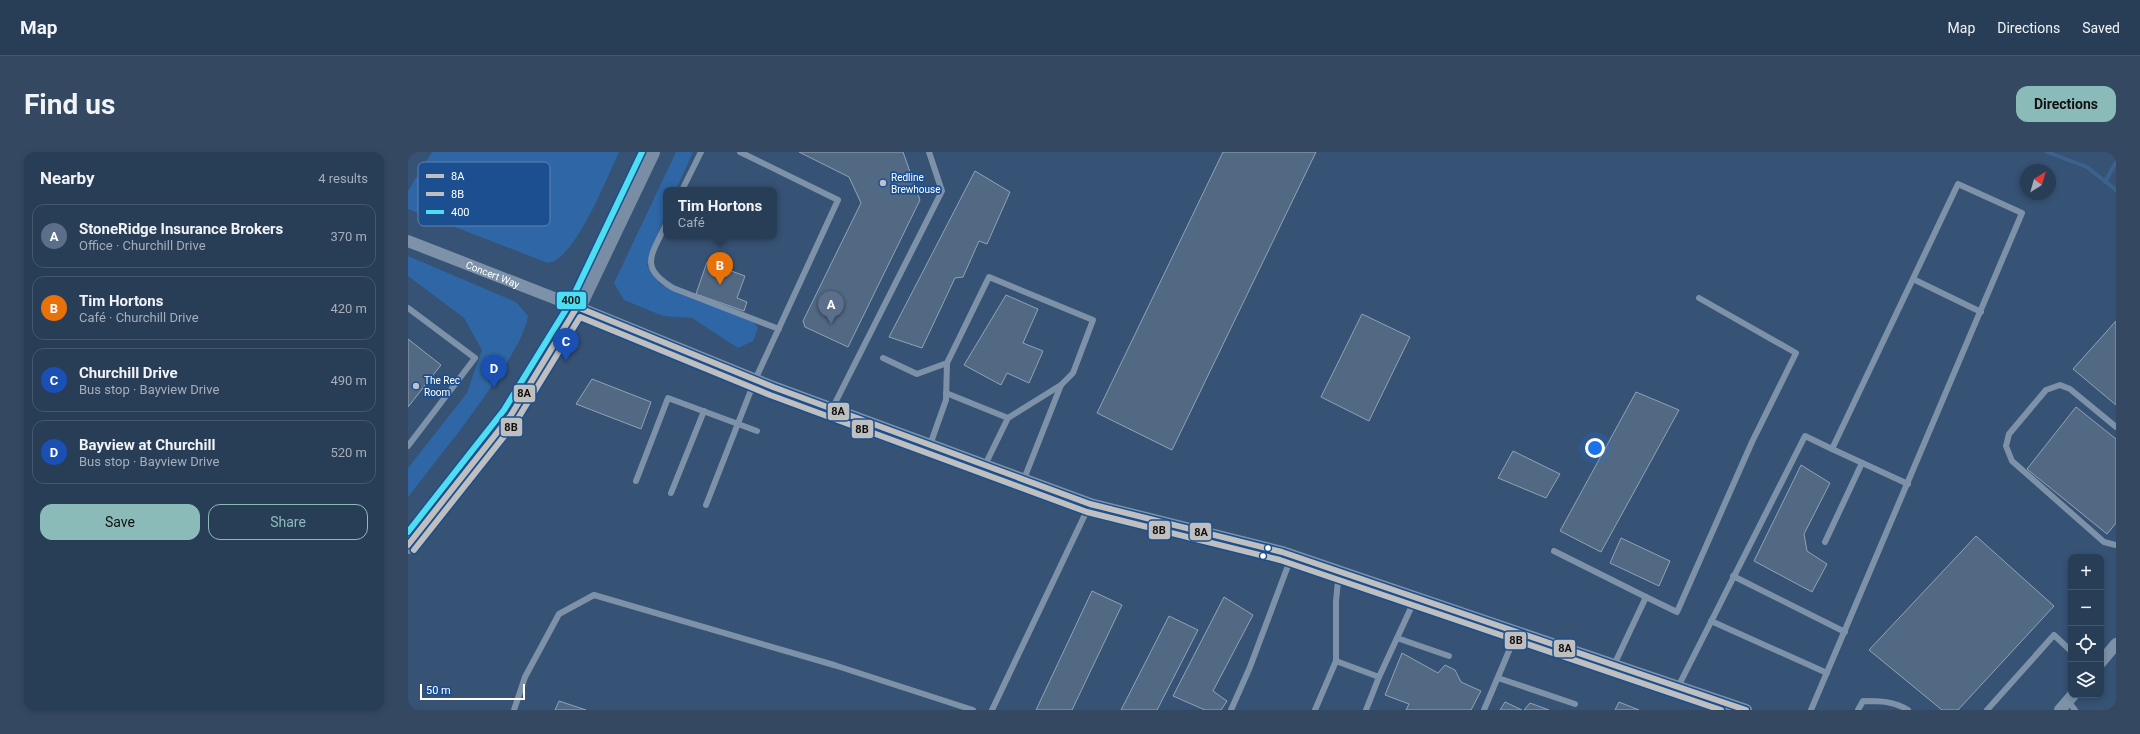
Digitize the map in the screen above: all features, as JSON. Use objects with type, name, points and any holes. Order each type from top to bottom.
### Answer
[{"type":"street","points":[[408,545],[511,415],[577,307],[650,152]]},
{"type":"street","name":"Concert Way","points":[[408,241],[577,307],[755,380],[1090,504],[1292,556],[1746,710]]},
{"type":"street","points":[[2104,658],[2116,644]]},
{"type":"street","points":[[2060,710],[2072,702]]},
{"type":"lane","points":[[684,187],[701,152]]},
{"type":"lane","points":[[706,505],[755,380],[838,200],[740,152]]},
{"type":"lane","points":[[832,409],[942,191],[929,152]]},
{"type":"lane","points":[[1811,710],[2022,213],[1958,184],[1832,449]]},
{"type":"lane","points":[[663,231],[650,263],[652,270],[659,279],[673,288],[779,328]]},
{"type":"lane","points":[[930,445],[946,400],[947,363],[989,277],[1093,320],[1072,373],[1062,385],[1024,479]]},
{"type":"lane","points":[[1913,279],[1981,312]]},
{"type":"lane","points":[[1554,551],[1678,612],[1752,442],[1796,353],[1699,298]]},
{"type":"lane","points":[[408,308],[475,358],[408,446]]},
{"type":"lane","points":[[882,358],[917,374],[947,363]]},
{"type":"lane","points":[[985,465],[1008,418],[1062,385]]},
{"type":"lane","points":[[2116,427],[2070,389],[2060,385],[2046,390],[2009,434],[2006,446],[2012,461],[2104,542],[2116,545]]},
{"type":"lane","points":[[946,394],[1008,418]]},
{"type":"lane","points":[[636,481],[668,398],[757,431]]},
{"type":"lane","points":[[671,493],[704,411]]},
{"type":"lane","points":[[1678,687],[1805,436],[1908,484]]},
{"type":"lane","points":[[1825,542],[1862,463]]},
{"type":"lane","points":[[992,710],[1090,504]]},
{"type":"lane","points":[[1231,710],[1250,667],[1292,556]]},
{"type":"lane","points":[[1315,710],[1336,661],[1336,601],[1339,571]]},
{"type":"lane","points":[[1733,576],[1845,632]]},
{"type":"lane","points":[[514,710],[525,677],[559,614],[594,595],[834,665],[973,710]]},
{"type":"lane","points":[[1366,710],[1378,677],[1416,597]]},
{"type":"lane","points":[[1614,665],[1646,597]]},
{"type":"lane","points":[[1711,621],[1827,673]]},
{"type":"lane","points":[[1484,710],[1517,632]]},
{"type":"lane","points":[[1987,710],[2054,635],[2068,648]]},
{"type":"lane","points":[[1397,638],[1449,656]]},
{"type":"lane","points":[[1336,661],[1378,677]]},
{"type":"lane","points":[[1498,678],[1575,704]]},
{"type":"lane","points":[[1858,710],[1863,701],[1883,701],[1900,705],[1908,710]]},
{"type":"shaded area","points":[[432,152],[619,152],[589,216],[579,233],[569,248],[558,258],[548,263],[452,226],[550,226],[550,162],[426,162]]},
{"type":"shaded area","points":[[676,152],[693,152],[677,187],[663,187],[663,220],[647,265],[660,284],[698,301],[750,317],[758,328],[753,341],[738,348],[692,318],[663,316],[624,300],[614,283]]},
{"type":"shaded area","points":[[418,175],[418,213],[408,209],[408,191]]},
{"type":"shaded area","points":[[408,256],[516,302],[528,316],[519,342],[494,383],[458,433],[408,497],[408,468],[467,393],[482,350],[464,318],[408,276]]},
{"type":"building","points":[[799,152],[903,152],[920,200],[848,347],[805,327],[803,321],[861,203],[849,177]]},
{"type":"building","points":[[1223,152],[1316,152],[1172,450],[1097,413]]},
{"type":"building","points":[[975,171],[1010,192],[987,244],[979,241],[963,277],[955,278],[922,348],[889,337]]},
{"type":"building","points":[[707,262],[745,276],[737,298],[747,302],[744,311],[696,294]]},
{"type":"building","points":[[1006,295],[1038,309],[1023,343],[1043,351],[1029,383],[1007,373],[1001,385],[964,365]]},
{"type":"building","points":[[1362,314],[1410,337],[1369,421],[1321,397]]},
{"type":"building","points":[[2116,321],[2116,405],[2073,369]]},
{"type":"building","name":"The Rec Room","points":[[408,339],[441,365],[408,407]]},
{"type":"building","points":[[592,379],[651,402],[641,429],[576,404]]},
{"type":"building","points":[[1636,392],[1679,410],[1601,552],[1560,531]]},
{"type":"building","points":[[2076,407],[2116,439],[2116,523],[2107,534],[2027,469]]},
{"type":"building","points":[[1513,451],[1560,474],[1546,498],[1498,478]]},
{"type":"building","points":[[1801,465],[1830,483],[1804,534],[1807,551],[1827,564],[1812,592],[1754,561]]},
{"type":"building","points":[[1976,536],[2054,606],[1958,710],[1942,710],[1869,650]]},
{"type":"building","points":[[1621,538],[1670,561],[1659,586],[1610,563]]},
{"type":"building","points":[[1092,591],[1122,605],[1072,710],[1036,710]]},
{"type":"building","points":[[1224,597],[1253,615],[1213,691],[1227,701],[1221,710],[1205,710],[1173,696]]},
{"type":"building","points":[[1169,616],[1198,630],[1157,710],[1121,710]]},
{"type":"building","points":[[1402,653],[1438,673],[1445,665],[1455,670],[1461,682],[1481,691],[1471,710],[1406,710],[1409,704],[1385,695]]},
{"type":"building","points":[[559,701],[586,710],[555,710]]},
{"type":"building","points":[[1505,702],[1522,710],[1500,710]]},
{"type":"building","points":[[1619,702],[1639,710],[1615,710]]},
{"type":"building","points":[[1530,703],[1549,710],[1524,710]]},
{"type":"waterway","points":[[2047,152],[2087,167],[2116,190]]},
{"type":"waterway","points":[[2105,182],[2116,162]]},
{"type":"transit line","name":"400","points":[[408,532],[504,410],[570,303],[642,152]]},
{"type":"transit line","name":"8A","points":[[408,545],[511,415],[577,307],[773,387],[1090,504],[1282,552],[1746,710]]},
{"type":"transit line","name":"8B","points":[[414,550],[517,420],[580,317],[770,395],[1087,512],[1280,560],[1721,710]]},
{"type":"place","name":"Redline Brewhouse","points":[[883,183]]},
{"type":"place","name":"Tim Hortons","points":[[720,285]]},
{"type":"place","name":"StoneRidge Insurance Brokers","points":[[831,324]]},
{"type":"place","name":"Churchill Drive","points":[[566,361]]},
{"type":"place","name":"The Rec Room","points":[[416,386]]},
{"type":"place","name":"Bayview at Churchill","points":[[494,388]]}]
